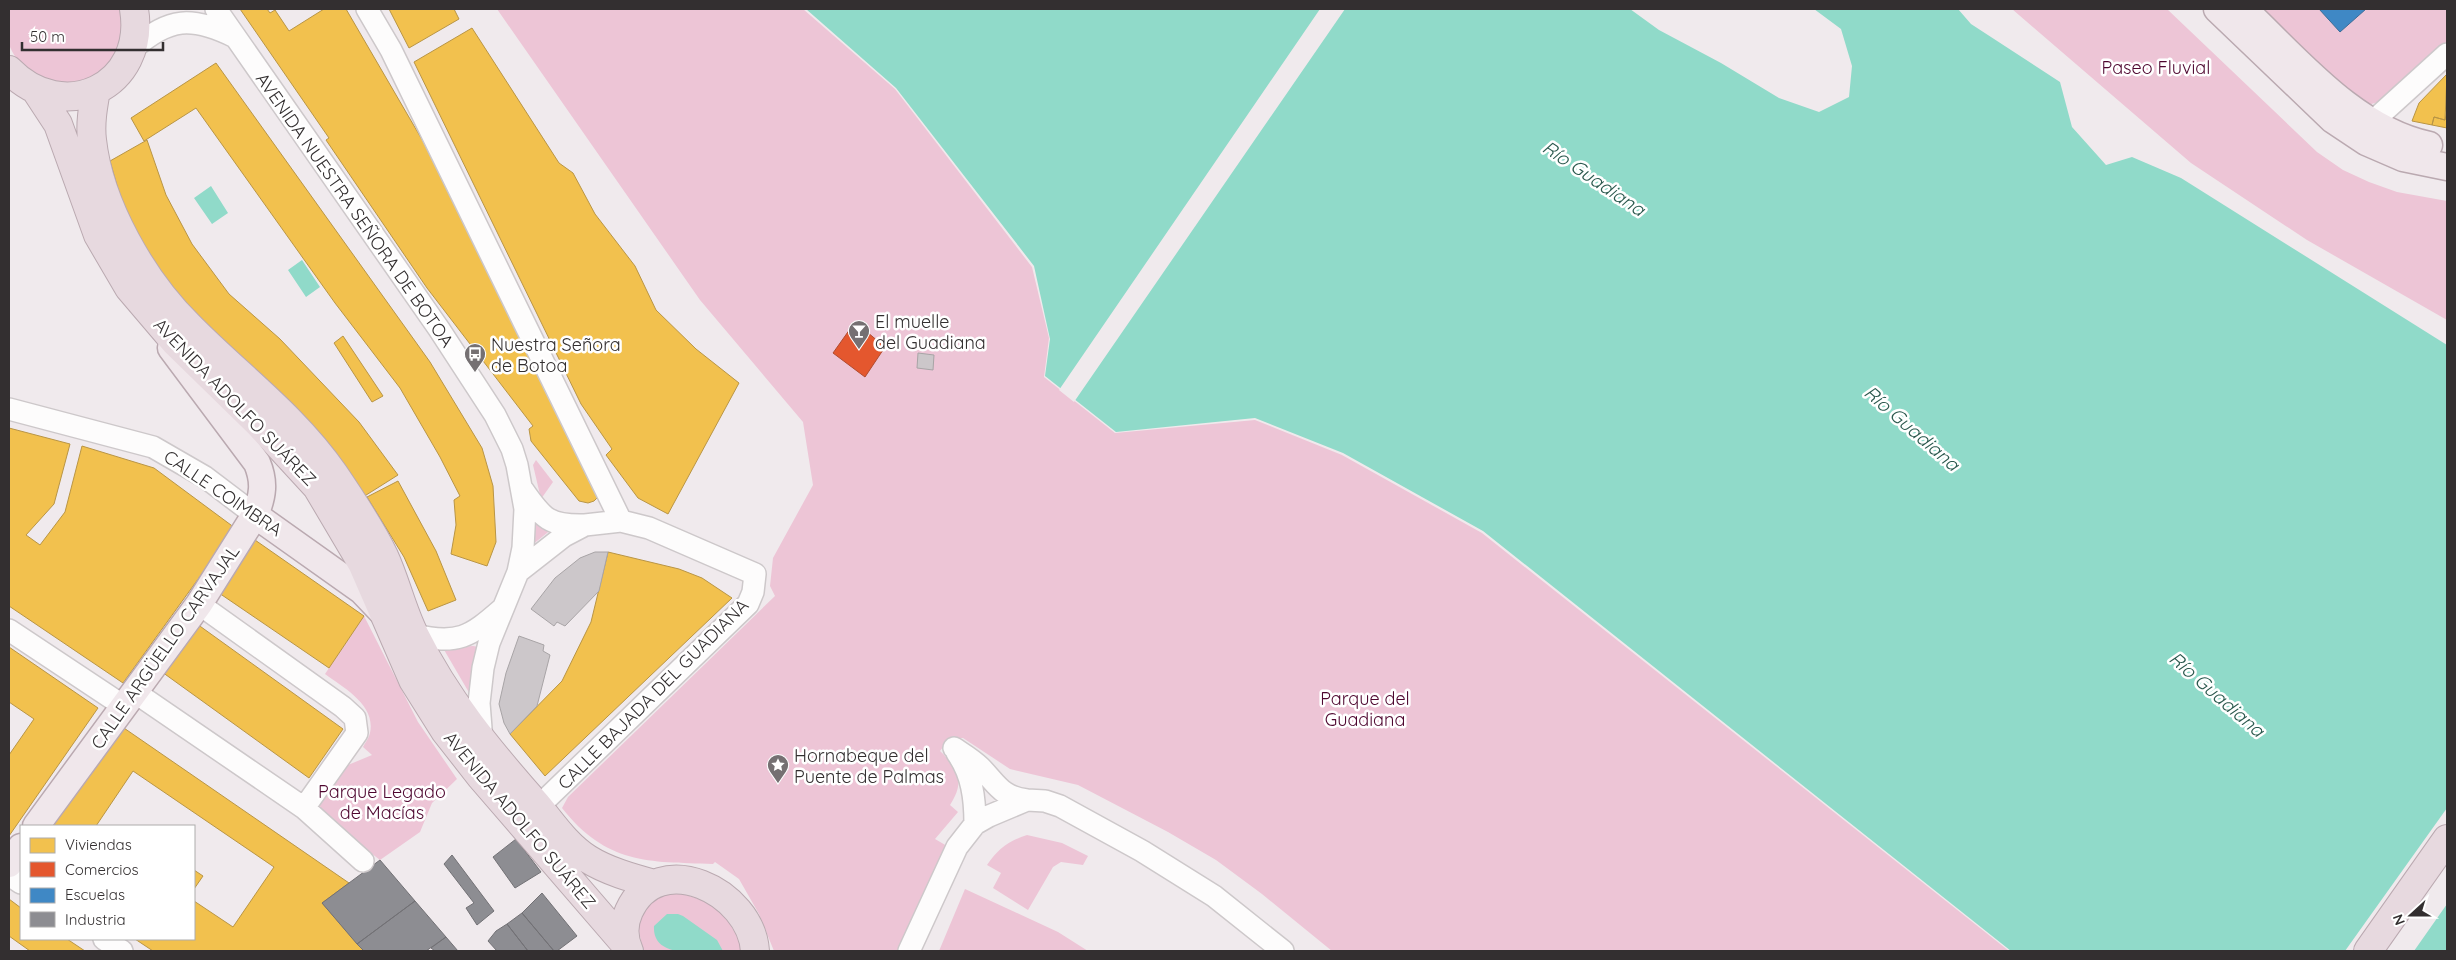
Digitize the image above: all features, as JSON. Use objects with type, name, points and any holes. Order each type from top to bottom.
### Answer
[{"type":"highway","points":[[9,70],[20,82],[37,92],[67,97],[96,90],[112,80],[124,66],[133,49],[136,26],[134,9]]},
{"type":"highway","name":"AVENIDA ADOLFO SUÁREZ","points":[[96,90],[91,116],[91,139],[98,171],[120,230],[150,279],[187,325],[276,406],[333,472],[384,555],[414,635],[448,695],[482,742],[557,831],[588,859],[630,877],[654,884]]},
{"type":"highway","name":"AVENIDA ADOLFO SUÁREZ","points":[[37,92],[58,124],[98,235],[129,288],[176,342],[259,424],[317,487],[362,562],[413,680],[445,731],[481,777],[628,948]]},
{"type":"highway","points":[[2368,951],[2447,839]]},
{"type":"highway","points":[[2391,951],[2447,872]]},
{"type":"highway","points":[[628,948],[624,930],[633,902],[643,891],[654,884],[685,881],[696,883],[722,894],[737,909],[748,925],[755,951]]},
{"type":"main road","points":[[2217,9],[2333,120],[2369,132],[2447,149]]},
{"type":"main road","points":[[2244,9],[2344,104],[2369,132],[2403,158],[2447,167]]},
{"type":"main road","name":"CALLE ARGÜELLO CARVAJAL","points":[[37,825],[131,700],[199,604],[255,515],[262,499],[262,474],[256,463],[203,394],[129,288]]},
{"type":"main road","name":"CALLE COIMBRA","points":[[255,515],[362,592],[384,615]]},
{"type":"main road","points":[[9,864],[20,848]]},
{"type":"street","points":[[367,9],[391,50],[621,520],[564,526],[554,523],[543,516],[522,489]]},
{"type":"street","name":"AVENIDA NUESTRA SEÑORA DE BOTOA","points":[[215,10],[439,329],[495,415],[512,450],[522,489],[525,529],[518,572],[489,643],[480,684],[482,742]]},
{"type":"street","points":[[133,49],[163,27],[179,22],[197,22],[234,37]]},
{"type":"street","points":[[2369,132],[2447,54]]},
{"type":"street","name":"CALLE COIMBRA","points":[[9,410],[153,447],[205,477],[255,515]]},
{"type":"street","name":"CALLE BAJADA DEL GUADIANA","points":[[538,807],[748,604],[753,592],[755,574],[649,528],[621,520]]},
{"type":"street","points":[[518,572],[564,536],[585,525]]},
{"type":"street","points":[[199,604],[343,707],[355,718],[358,733],[304,808]]},
{"type":"street","name":"AVENIDA NUESTRA SEÑORA DE BOTOA","points":[[414,635],[450,640],[465,636],[502,608]]},
{"type":"street","points":[[9,630],[131,700],[304,808],[363,861]]},
{"type":"street","points":[[975,824],[975,804],[967,766],[954,748],[979,765],[1001,791],[1013,798],[1045,801],[1060,806],[1142,851],[1214,896],[1283,951]]},
{"type":"street","points":[[909,951],[957,847],[975,824],[1027,800]]},
{"type":"street","points":[[9,875],[20,882]]},
{"type":"street","points":[[106,940],[122,951]]},
{"type":"green space","points":[[9,9],[121,9],[122,28],[118,46],[110,61],[99,73],[84,81],[68,84],[51,82],[26,68],[12,51],[8,38]]},
{"type":"green space","name":"Parque del Guadiana","points":[[497,9],[803,9],[895,89],[1032,267],[1049,338],[1044,377],[1115,433],[1255,420],[1342,455],[1482,533],[2009,951],[1332,951],[1262,894],[1216,860],[1168,832],[1078,785],[1010,769],[963,738],[950,738],[940,751],[952,764],[958,776],[955,797],[950,805],[958,812],[935,839],[947,846],[898,951],[774,951],[759,914],[739,879],[715,862],[713,864],[648,860],[612,850],[595,840],[578,826],[562,808],[568,797],[775,596],[770,586],[773,558],[813,485],[803,422],[700,300]]},
{"type":"green space","name":"Paseo Fluvial","points":[[2012,9],[2167,9],[2317,152],[2343,170],[2397,192],[2447,201],[2447,320],[2307,240],[2191,163]]},
{"type":"green space","points":[[2257,9],[2447,9],[2447,44],[2378,102],[2365,106]]},
{"type":"green space","points":[[536,460],[553,482],[541,499],[533,465]]},
{"type":"green space","points":[[536,517],[552,529],[532,545]]},
{"type":"green space","name":"Parque Legado de Macías","points":[[364,616],[418,722],[457,779],[432,803],[420,832],[380,860],[313,808],[348,765],[372,755],[363,747],[369,735],[371,723],[368,714],[357,698],[325,674]]},
{"type":"green space","points":[[479,647],[471,696],[443,648]]},
{"type":"green space","points":[[1027,835],[1062,843],[1088,856],[1083,865],[1061,862],[1053,867],[1028,910],[993,888],[1001,873],[987,865],[1004,846]]},
{"type":"green space","points":[[965,889],[1058,932],[1088,951],[939,951]]},
{"type":"green space","points":[[671,892],[697,898],[717,910],[732,927],[743,951],[644,951],[639,932],[641,913],[650,900]]},
{"type":"water","name":"Río Guadiana","points":[[806,9],[1630,9],[1659,30],[1721,63],[1779,98],[1819,112],[1849,97],[1852,66],[1841,29],[1814,9],[1958,9],[1971,24],[2060,82],[2072,127],[2106,165],[2132,157],[2181,178],[2447,345],[2447,951],[2011,951],[1483,531],[1343,453],[1255,418],[1116,432],[1045,376],[1050,339],[1034,266],[896,88]]},
{"type":"water","points":[[211,186],[228,213],[212,224],[194,198]]},
{"type":"water","points":[[302,260],[320,287],[306,297],[288,270]]},
{"type":"water","points":[[667,914],[683,916],[717,940],[723,951],[680,951],[669,949],[661,944],[655,937],[654,926]]},
{"type":"pier","points":[[1320,9],[1345,9],[1074,402],[1059,390]]},
{"type":"pier","points":[[2447,808],[2447,904],[2414,951],[2345,951]]},
{"type":"building: Viviendas","points":[[240,9],[267,9],[270,13],[275,10],[289,31],[324,9],[346,9],[424,143],[598,497],[594,501],[588,503],[579,501],[531,441],[529,429],[533,426],[427,288],[326,140],[329,138]]},
{"type":"building: Viviendas","points":[[389,9],[454,9],[459,19],[409,48]]},
{"type":"building: Viviendas","points":[[472,28],[559,163],[573,173],[595,214],[635,266],[656,310],[696,349],[739,383],[668,514],[638,498],[606,455],[612,449],[581,404],[414,62]]},
{"type":"building: Viviendas","points":[[216,63],[430,362],[482,448],[493,486],[496,542],[487,566],[451,554],[456,525],[454,500],[460,496],[440,457],[400,388],[335,303],[196,108],[144,141],[131,118]]},
{"type":"building: Viviendas","points":[[2447,74],[2445,120],[2434,117],[2432,125],[2412,121],[2419,103]]},
{"type":"building: Viviendas","points":[[2447,110],[2447,128],[2432,125],[2434,117],[2445,120]]},
{"type":"building: Viviendas","points":[[147,140],[166,195],[192,244],[229,294],[280,339],[359,422],[398,475],[363,497],[199,321],[166,281],[140,242],[121,200],[110,161]]},
{"type":"building: Viviendas","points":[[343,336],[383,396],[372,402],[334,343]]},
{"type":"building: Viviendas","points":[[9,428],[70,444],[54,504],[26,535],[40,545],[65,512],[82,446],[154,468],[235,528],[123,683],[9,606]]},
{"type":"building: Viviendas","points":[[398,481],[436,551],[456,600],[428,611],[404,557],[367,497]]},
{"type":"building: Viviendas","points":[[255,540],[364,616],[329,668],[219,593]]},
{"type":"building: Viviendas","points":[[608,552],[679,569],[702,578],[732,598],[545,776],[510,734],[562,681],[591,622]]},
{"type":"building: Viviendas","points":[[197,624],[343,729],[309,778],[162,672]]},
{"type":"building: Viviendas","points":[[9,647],[98,708],[9,836],[9,755],[34,719],[9,702]]},
{"type":"building: Viviendas","points":[[121,726],[349,883],[322,903],[364,951],[153,951],[136,940],[195,940],[195,902],[233,927],[274,867],[133,771],[97,825],[46,825]]},
{"type":"building: Viviendas","points":[[195,871],[203,876],[195,888]]},
{"type":"building: Viviendas","points":[[9,899],[20,907],[20,940],[68,940],[85,951],[30,951],[9,936]]},
{"type":"building: Comercios","name":"El muelle del Guadiana","points":[[855,322],[885,347],[865,377],[833,353]]},
{"type":"building: Escuelas","points":[[2319,9],[2366,9],[2340,32]]},
{"type":"building: Industria","points":[[516,839],[541,872],[515,888],[493,857]]},
{"type":"building: Industria","points":[[452,855],[494,911],[477,925],[466,908],[474,903],[444,864]]},
{"type":"building: Industria","points":[[380,860],[415,901],[357,944],[322,903]]},
{"type":"building: Industria","points":[[542,893],[577,936],[557,951],[554,951],[522,913]]},
{"type":"building: Industria","points":[[415,901],[446,937],[426,951],[364,951],[357,944]]},
{"type":"building: Industria","points":[[522,913],[554,951],[528,951],[507,924]]},
{"type":"building: Industria","points":[[507,924],[528,951],[497,951],[488,941],[496,931]]},
{"type":"building: Industria","points":[[446,937],[458,951],[435,951],[431,948]]},
{"type":"building: Otros","points":[[918,353],[934,355],[933,370],[917,368]]},
{"type":"building: Otros","points":[[595,552],[608,552],[599,591],[565,626],[557,622],[554,626],[531,609],[555,578],[580,558]]},
{"type":"building: Otros","points":[[519,636],[544,645],[543,651],[550,655],[537,706],[510,734],[504,723],[499,704],[506,673]]},
{"type":"place","name":"El muelle del Guadiana","points":[[859,350]]},
{"type":"place","name":"Nuestra Señora de Botoa","points":[[475,373]]},
{"type":"place","name":"Hornabeque del Puente de Palmas","points":[[778,784]]}]
